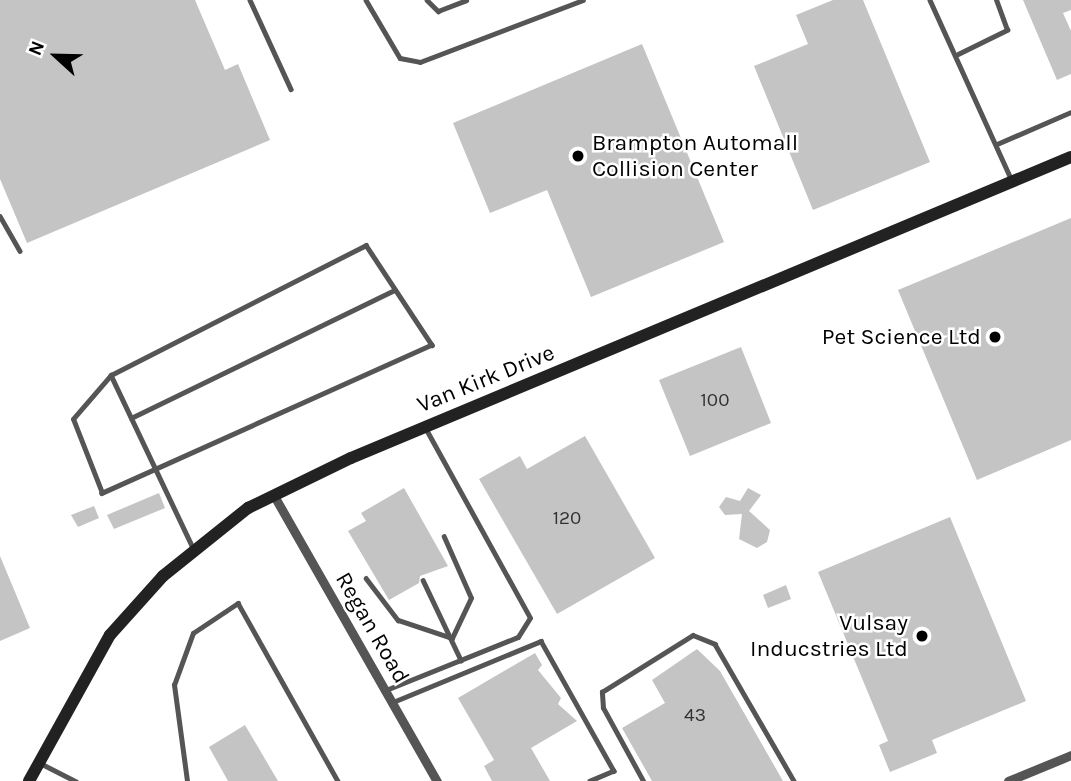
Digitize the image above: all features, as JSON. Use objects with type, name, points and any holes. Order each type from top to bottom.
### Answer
[{"type":"street","name":"Van Kirk Drive","points":[[29,781],[110,635],[193,549],[273,494],[425,427],[1071,157]]},
{"type":"street","name":"Regan Road","points":[[273,494],[437,781]]},
{"type":"street","points":[[1008,781],[1071,755]]},
{"type":"lane","points":[[250,0],[291,89]]},
{"type":"lane","points":[[366,0],[400,58],[421,62],[583,0]]},
{"type":"lane","points":[[427,0],[438,10],[466,0]]},
{"type":"lane","points":[[930,0],[958,54],[1012,182]]},
{"type":"lane","points":[[958,54],[1007,30],[996,0]]},
{"type":"lane","points":[[997,144],[1071,112]]},
{"type":"lane","points":[[0,216],[20,251]]},
{"type":"lane","points":[[366,245],[432,345],[153,466],[102,493],[73,419],[111,375],[366,245]]},
{"type":"lane","points":[[131,418],[395,290]]},
{"type":"lane","points":[[111,375],[193,549]]},
{"type":"lane","points":[[386,690],[518,637],[528,626],[530,611],[425,427]]},
{"type":"lane","points":[[444,537],[471,598],[452,638]]},
{"type":"lane","points":[[366,578],[398,620],[452,638]]},
{"type":"lane","points":[[423,580],[461,660]]},
{"type":"lane","points":[[187,781],[174,685],[192,633],[238,603],[338,781]]},
{"type":"lane","points":[[643,781],[603,708],[602,692],[693,635],[715,644],[794,781]]},
{"type":"lane","points":[[393,703],[541,641],[614,771],[590,781]]},
{"type":"lane","points":[[38,762],[76,781]]},
{"type":"lane","points":[[1033,771],[1038,781]]},
{"type":"building","points":[[0,0],[195,0],[225,70],[238,64],[270,140],[27,243],[0,179]]},
{"type":"building","points":[[833,0],[863,0],[930,162],[813,210],[754,66],[808,44],[796,15]]},
{"type":"building","points":[[1023,0],[1071,0],[1071,10],[1063,13],[1071,31],[1071,74],[1057,80]]},
{"type":"building","name":"Brampton Automall Collision Center","points":[[642,44],[724,242],[591,297],[547,190],[490,213],[453,123]]},
{"type":"building","name":"Pet Science Ltd","points":[[1071,218],[1071,440],[977,480],[898,290]]},
{"type":"building","points":[[741,347],[771,423],[690,456],[659,380]]},
{"type":"building","points":[[585,436],[655,558],[557,614],[479,479],[520,456],[527,469]]},
{"type":"building","points":[[404,488],[448,566],[420,576],[419,583],[389,600],[348,531],[366,521],[361,513]]},
{"type":"building","points":[[748,488],[761,495],[749,511],[770,530],[767,542],[757,548],[739,539],[742,514],[725,515],[719,507],[726,497],[740,501]]},
{"type":"building","points":[[159,493],[165,508],[114,529],[107,515]]},
{"type":"building","points":[[94,506],[99,518],[78,527],[71,515]]},
{"type":"building","name":"Vulsay Inducstries Ltd","points":[[950,517],[1026,701],[932,740],[937,753],[890,772],[879,745],[888,741],[818,572]]},
{"type":"building","points":[[0,556],[30,628],[0,641]]},
{"type":"building","points":[[786,585],[791,599],[768,608],[763,595]]},
{"type":"building","points":[[697,649],[720,671],[783,781],[652,781],[622,728],[665,703],[652,680]]},
{"type":"building","points":[[535,653],[542,665],[538,670],[561,698],[558,704],[577,721],[531,748],[550,781],[492,781],[484,766],[494,760],[458,698]]},
{"type":"building","points":[[245,725],[278,781],[228,781],[209,747]]},
{"type":"place","name":"Brampton Automall Collision Center","points":[[578,156]]},
{"type":"place","name":"Pet Science Ltd","points":[[995,337]]},
{"type":"place","name":"Vulsay Inducstries Ltd","points":[[922,636]]}]
